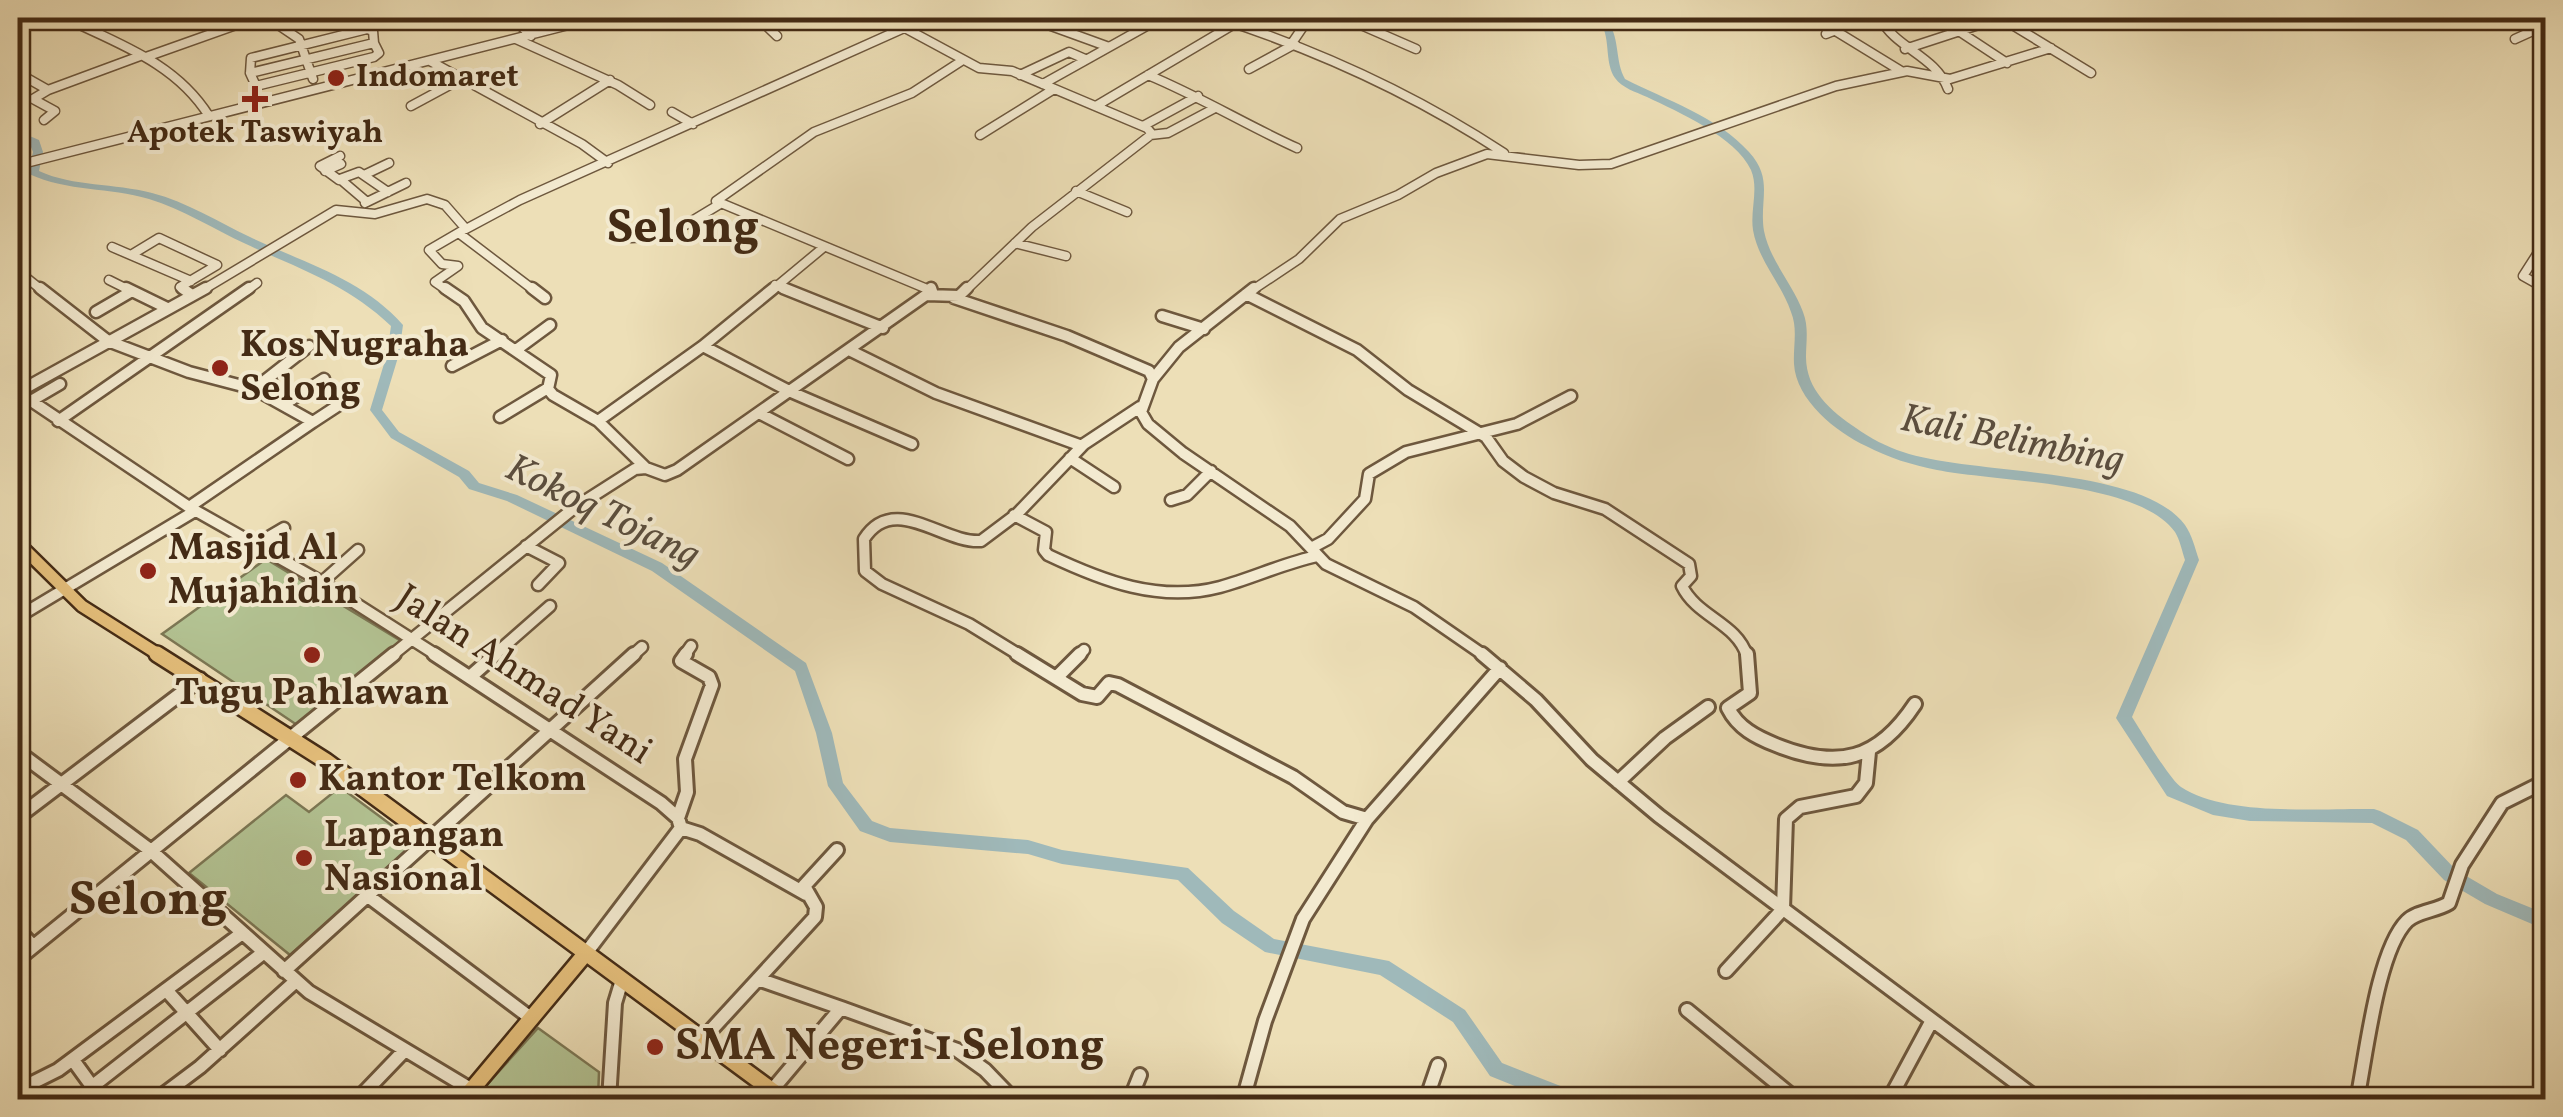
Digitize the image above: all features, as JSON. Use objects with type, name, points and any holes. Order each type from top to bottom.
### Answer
[{"type":"main road","points":[[18,543],[61,590],[99,618],[291,738],[778,1095]]},
{"type":"main road","points":[[467,1094],[586,953]]},
{"type":"street","points":[[18,26],[40,18]]},
{"type":"street","points":[[65,18],[182,79],[209,116]]},
{"type":"street","points":[[44,120],[55,110],[33,99],[48,90],[256,18]]},
{"type":"street","points":[[268,18],[303,45],[316,90]]},
{"type":"street","points":[[502,18],[521,26],[531,36]]},
{"type":"street","points":[[18,165],[596,18]]},
{"type":"street","points":[[758,18],[776,36]]},
{"type":"street","points":[[876,18],[904,27],[983,70],[1020,75],[1142,126],[1150,130],[1150,135]]},
{"type":"street","points":[[500,417],[548,388],[552,375],[479,325],[464,302],[435,282],[458,266],[442,264],[428,250],[520,200],[904,27],[914,18]]},
{"type":"street","points":[[1043,84],[1161,18]]},
{"type":"street","points":[[1218,18],[1294,44],[1433,106],[1505,154]]},
{"type":"street","points":[[1249,68],[1294,44],[1309,18]]},
{"type":"street","points":[[1346,18],[1416,49]]},
{"type":"street","points":[[1830,32],[1881,20],[1928,18]]},
{"type":"street","points":[[1939,18],[2006,63]]},
{"type":"street","points":[[1974,18],[1982,24]]},
{"type":"street","points":[[1905,49],[2001,18],[2091,73]]},
{"type":"street","points":[[1037,19],[1110,47]]},
{"type":"street","points":[[1881,20],[1897,43],[1932,64],[1946,78],[1948,90]]},
{"type":"street","points":[[2515,39],[2544,20]]},
{"type":"street","points":[[1820,22],[1830,32],[1901,72]]},
{"type":"street","points":[[1096,106],[1236,23]]},
{"type":"street","points":[[369,29],[374,43],[378,53],[374,57],[312,73],[256,86],[250,72],[251,58],[369,29]]},
{"type":"street","points":[[516,40],[548,58],[629,88],[650,105]]},
{"type":"street","points":[[250,72],[374,43]]},
{"type":"street","points":[[1866,51],[1897,43]]},
{"type":"street","points":[[1367,819],[1351,816],[1293,778],[1115,684],[1109,683],[1100,696],[1091,698],[969,624],[882,584],[865,571],[861,546],[864,536],[886,521],[921,520],[979,542],[1014,516],[1082,446],[1140,407],[1153,379],[1180,347],[1246,294],[1299,259],[1346,216],[1478,156],[1505,154],[1602,166],[1836,86],[1901,72],[1946,78],[2052,48]]},
{"type":"street","points":[[1020,75],[1069,52],[1085,59]]},
{"type":"street","points":[[933,294],[917,280],[864,265],[716,201],[814,132],[912,94],[963,60]]},
{"type":"street","points":[[430,61],[608,163]]},
{"type":"street","points":[[18,73],[48,90]]},
{"type":"street","points":[[1148,75],[1198,96],[1297,148]]},
{"type":"street","points":[[411,106],[461,79]]},
{"type":"street","points":[[540,124],[610,80]]},
{"type":"street","points":[[980,135],[1054,89]]},
{"type":"street","points":[[1142,126],[1198,96]]},
{"type":"street","points":[[954,298],[1076,191],[1150,135],[1168,133],[1215,108]]},
{"type":"street","points":[[672,112],[693,124]]},
{"type":"street","points":[[340,160],[325,171],[368,202]]},
{"type":"street","points":[[364,175],[388,163]]},
{"type":"street","points":[[339,180],[356,172],[388,192]]},
{"type":"street","points":[[18,392],[192,296],[336,210],[356,208],[406,183]]},
{"type":"street","points":[[1076,191],[1127,212]]},
{"type":"street","points":[[356,208],[376,214],[412,202],[431,200],[444,205],[463,231],[546,298]]},
{"type":"street","points":[[631,238],[667,236],[720,204]]},
{"type":"street","points":[[131,255],[159,238],[217,265],[180,289],[192,296]]},
{"type":"street","points":[[2545,240],[2523,276],[2545,289],[2546,321]]},
{"type":"street","points":[[1015,243],[1066,256]]},
{"type":"street","points":[[598,421],[703,346],[824,246]]},
{"type":"street","points":[[112,247],[191,281]]},
{"type":"street","points":[[18,271],[108,341],[150,358],[254,389],[313,422]]},
{"type":"street","points":[[109,280],[168,308]]},
{"type":"street","points":[[58,421],[258,283]]},
{"type":"street","points":[[775,285],[883,328]]},
{"type":"street","points":[[96,312],[132,290]]},
{"type":"street","points":[[548,388],[598,421],[646,468],[666,475],[933,294],[1102,350],[1144,368],[1153,379]]},
{"type":"street","points":[[1246,294],[1357,350],[1408,390],[1482,434],[1502,461],[1524,477],[1554,493],[1605,510],[1690,564],[1692,576],[1682,586],[1685,597],[1731,630],[1748,656],[1750,693],[1728,708],[1738,725],[1797,755],[1852,759],[1887,741],[1914,704]]},
{"type":"street","points":[[1162,316],[1204,329]]},
{"type":"street","points":[[516,350],[550,325]]},
{"type":"street","points":[[452,366],[502,340]]},
{"type":"street","points":[[254,389],[309,346]]},
{"type":"street","points":[[703,346],[791,392],[912,444]]},
{"type":"street","points":[[851,351],[936,393],[1082,446]]},
{"type":"street","points":[[284,405],[324,379]]},
{"type":"street","points":[[31,401],[60,384]]},
{"type":"street","name":"Jalan Ahmad Yani","points":[[18,392],[192,509],[322,582],[552,730],[661,802],[679,823],[806,894]]},
{"type":"street","points":[[1014,516],[1044,529],[1044,550],[1048,556],[1113,584],[1168,596],[1202,592],[1315,552],[1365,499],[1364,484],[1379,465],[1406,452],[1517,424],[1572,396]]},
{"type":"street","points":[[18,617],[192,509],[345,400]]},
{"type":"street","points":[[1140,407],[1148,424],[1211,472],[1276,514],[1340,572],[1414,607],[1500,668],[1618,782],[2039,1100]]},
{"type":"street","points":[[759,413],[848,459]]},
{"type":"street","points":[[1070,458],[1114,487]]},
{"type":"street","points":[[18,959],[574,508],[628,472],[646,468]]},
{"type":"street","points":[[1171,500],[1187,495],[1211,472]]},
{"type":"street","points":[[255,546],[284,528]]},
{"type":"street","points":[[530,543],[559,563],[538,585]]},
{"type":"street","points":[[322,582],[358,550]]},
{"type":"street","points":[[470,677],[550,606]]},
{"type":"street","points":[[586,953],[679,823],[687,792],[688,748],[712,685],[708,677],[681,660],[692,646]]},
{"type":"street","points":[[284,971],[642,647]]},
{"type":"street","points":[[1057,677],[1084,650]]},
{"type":"street","points":[[1244,1100],[1280,976],[1298,932],[1367,819],[1500,668]]},
{"type":"street","points":[[18,817],[200,679]]},
{"type":"street","points":[[1618,782],[1666,738],[1708,707]]},
{"type":"street","points":[[18,752],[150,850],[296,981],[467,1094]]},
{"type":"street","points":[[1726,971],[1783,909],[1786,819],[1800,806],[1856,796],[1866,783],[1869,752]]},
{"type":"street","points":[[2358,1100],[2386,968],[2397,935],[2409,919],[2443,908],[2462,865],[2502,803],[2546,781]]},
{"type":"street","points":[[702,1040],[815,917],[816,908],[804,886],[837,850]]},
{"type":"street","points":[[368,896],[532,1018]]},
{"type":"street","points":[[18,930],[33,946]]},
{"type":"street","points":[[18,1090],[73,1060],[240,934]]},
{"type":"street","points":[[94,1085],[263,953]]},
{"type":"street","points":[[758,979],[957,1050],[985,1070],[1007,1097]]},
{"type":"street","points":[[609,1100],[615,1003],[622,980]]},
{"type":"street","points":[[156,1100],[220,1050],[296,981]]},
{"type":"street","points":[[167,991],[220,1050]]},
{"type":"street","points":[[778,1095],[841,1008]]},
{"type":"street","points":[[1686,1010],[1797,1100]]},
{"type":"street","points":[[1889,1100],[1931,1022]]},
{"type":"street","points":[[356,1100],[404,1051]]},
{"type":"street","points":[[73,1060],[102,1100]]},
{"type":"street","points":[[1426,1100],[1438,1065]]},
{"type":"street","points":[[1130,1100],[1140,1075]]},
{"type":"green space","points":[[266,559],[401,641],[297,725],[162,634]]},
{"type":"green space","name":"Lapangan Nasional","points":[[340,787],[417,844],[290,955],[189,873],[286,795],[309,812]]},
{"type":"green space","points":[[538,1028],[599,1072],[598,1099],[473,1100]]},
{"type":"waterway","name":"Kali Belimbing","points":[[1510,18],[1606,25],[1612,39],[1615,68],[1622,81],[1714,129],[1746,154],[1759,182],[1760,239],[1799,316],[1802,377],[1820,405],[1848,429],[1899,456],[1939,466],[2115,492],[2151,505],[2177,525],[2192,560],[2124,718],[2173,791],[2213,808],[2250,814],[2374,816],[2412,835],[2450,875],[2491,899],[2546,922]]},
{"type":"waterway","name":"Kokoq Tojang","points":[[18,134],[34,140],[38,152],[33,172],[59,182],[125,191],[167,202],[346,285],[380,309],[397,325],[393,354],[376,410],[395,435],[464,474],[474,486],[512,498],[657,567],[801,667],[824,733],[836,786],[866,826],[890,835],[1028,847],[1062,857],[1182,873],[1228,917],[1271,946],[1383,967],[1459,1016],[1496,1070],[1575,1100]]},
{"type":"place","name":"Indomaret","points":[[336,78]]},
{"type":"place","name":"Apotek Taswiyah","points":[[255,99]]},
{"type":"place","name":"Kos Nugraha Selong","points":[[220,368]]},
{"type":"place","name":"Masjid Al Mujahidin","points":[[148,571]]},
{"type":"place","name":"Tugu Pahlawan","points":[[312,655]]},
{"type":"place","name":"Kantor Telkom","points":[[298,780]]},
{"type":"place","name":"Lapangan Nasional","points":[[304,858]]},
{"type":"place","name":"SMA Negeri 1 Selong","points":[[655,1047]]},
{"type":"district","name":"Selong","points":[[683,229]]},
{"type":"district","name":"Selong","points":[[148,901]]}]
